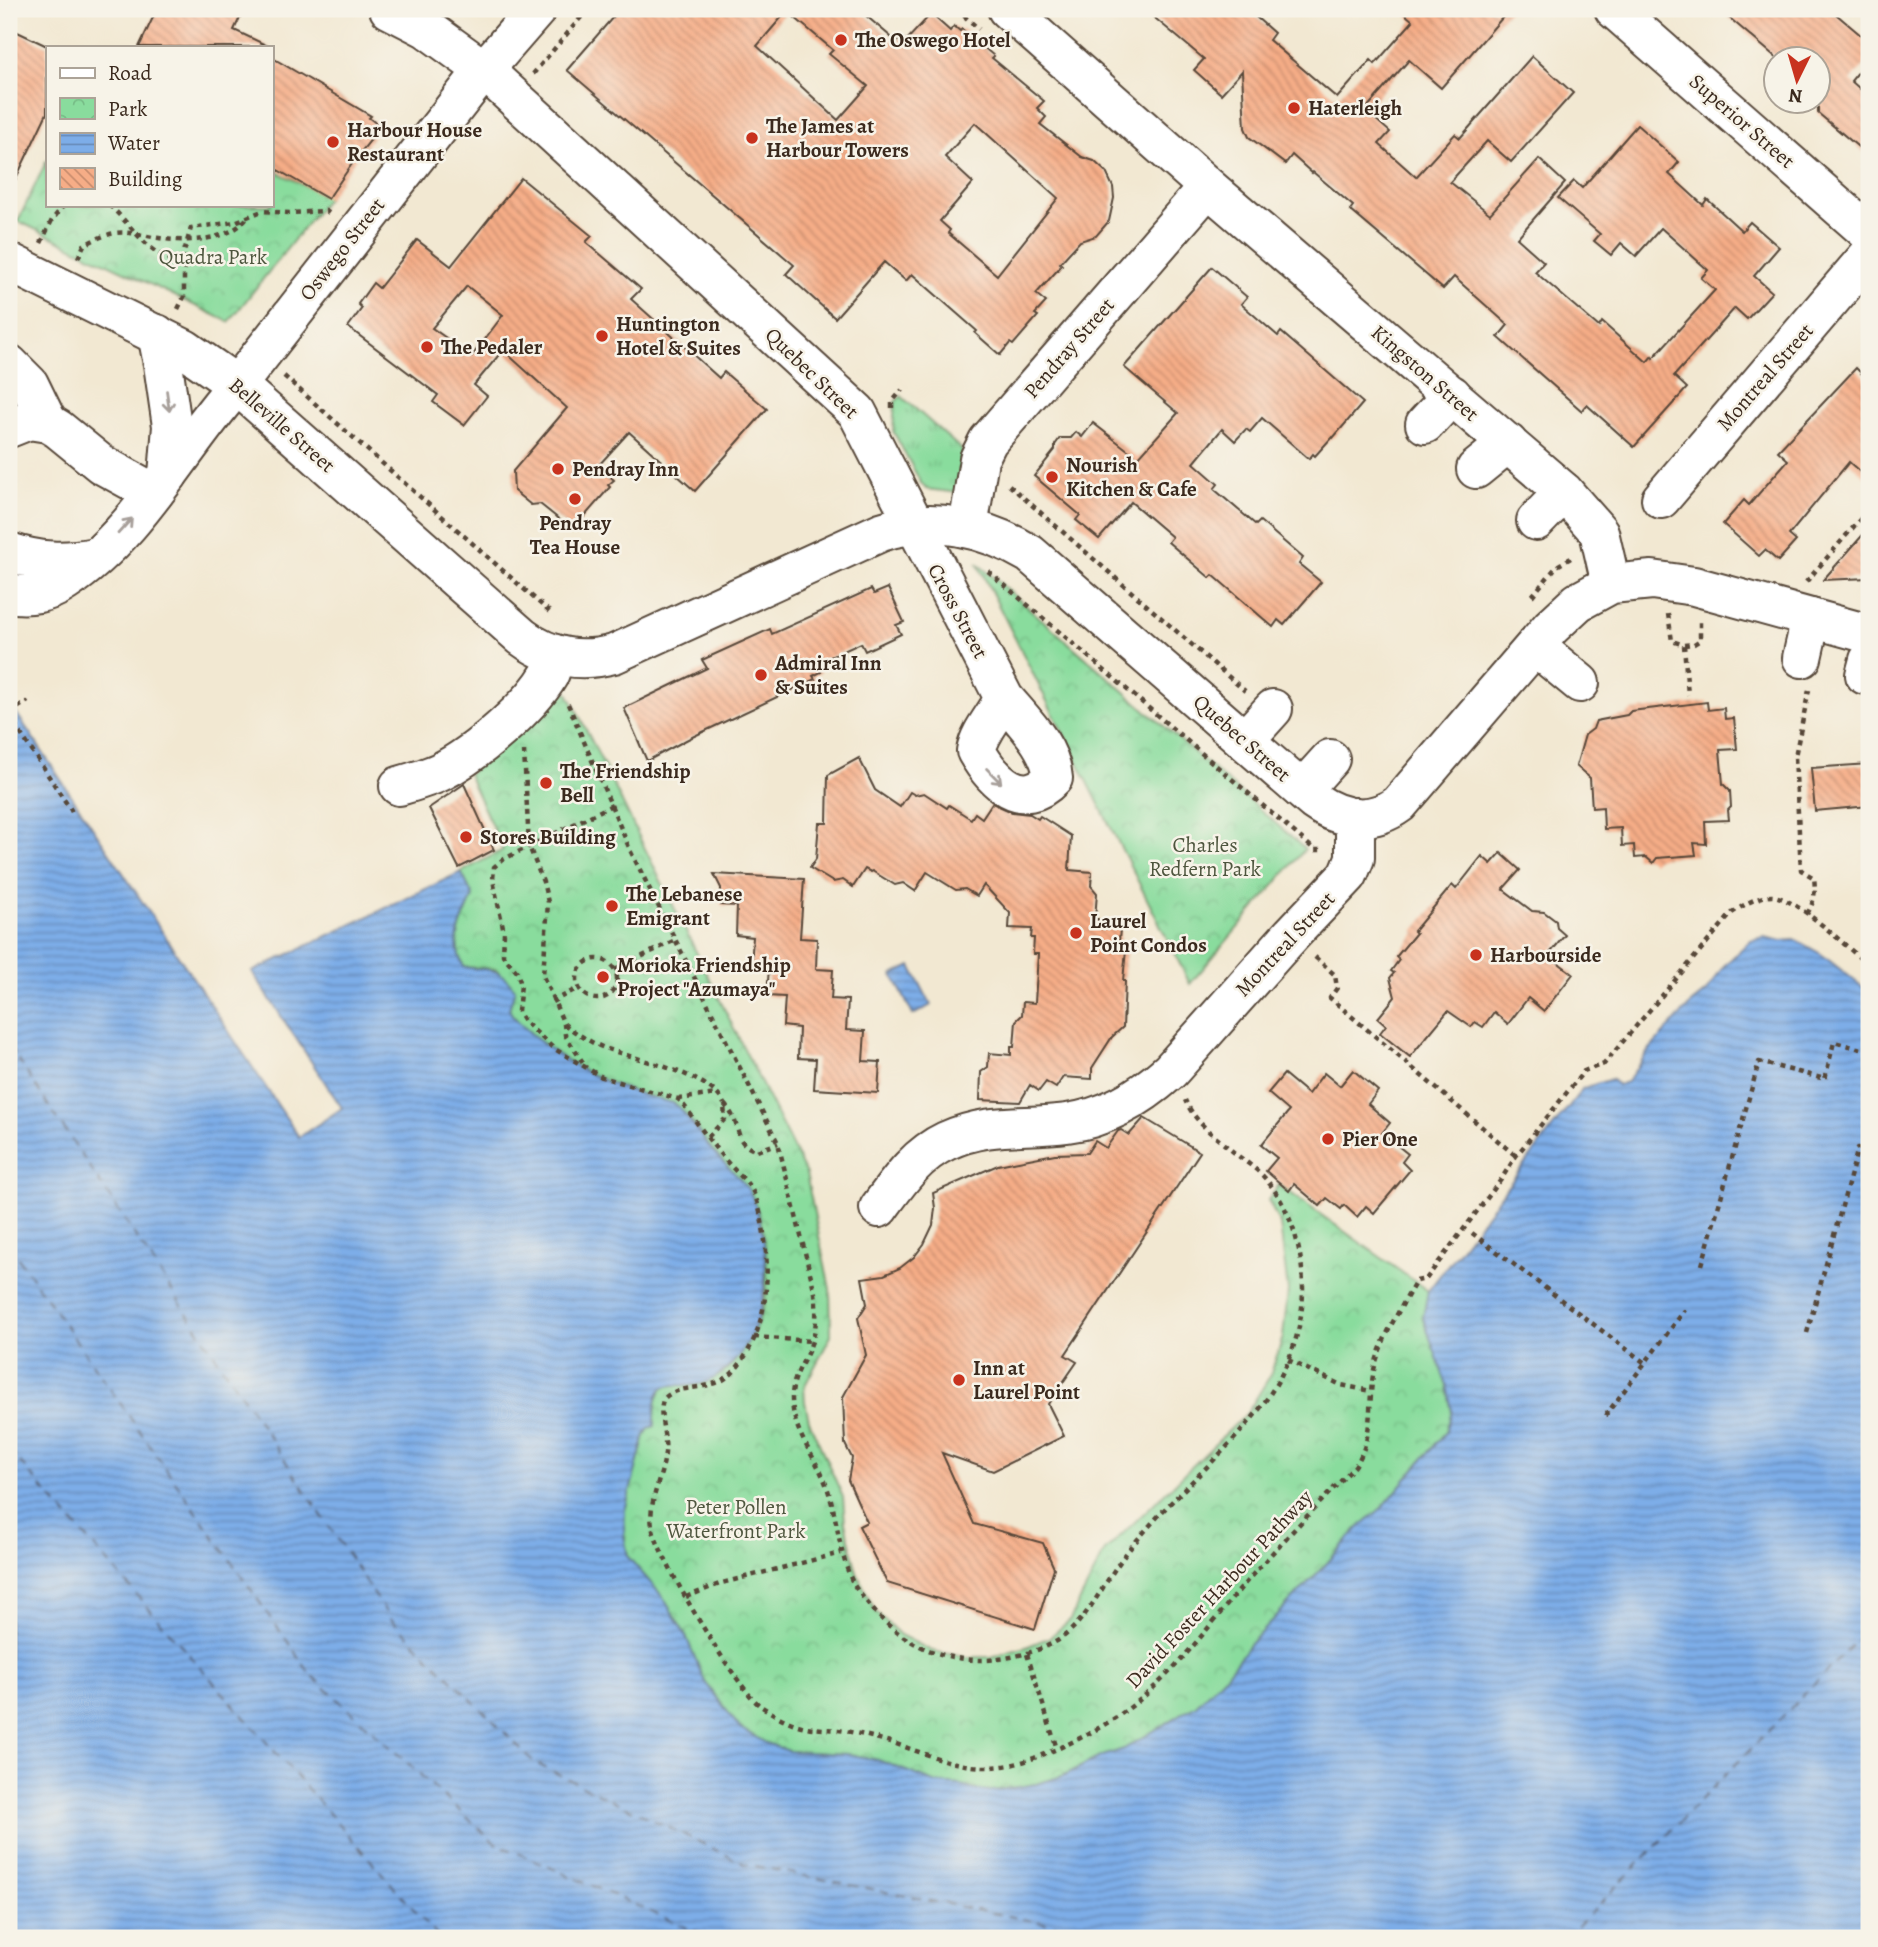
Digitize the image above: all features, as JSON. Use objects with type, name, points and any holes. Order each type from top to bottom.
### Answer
[{"type":"street","name":"Quebec Street","points":[[389,9],[426,28],[484,71],[857,412],[914,524],[968,528],[1010,542],[1030,554],[1262,721],[1302,790],[1323,807],[1355,817]]},
{"type":"street","name":"Oswego Street","points":[[51,589],[65,582],[95,557],[161,485],[211,415],[354,233],[537,9]]},
{"type":"street","name":"Superior Street","points":[[1614,9],[1869,233]]},
{"type":"street","name":"Kingston Street","points":[[997,22],[1208,187],[1508,443],[1547,510],[1599,532],[1611,583]]},
{"type":"street","name":"Pendray Street","points":[[968,528],[979,459],[988,441],[1208,187]]},
{"type":"street","name":"Montreal Street","points":[[1661,499],[1869,255]]},
{"type":"street","name":"Belleville Street","points":[[18,267],[157,334],[206,361],[237,384],[522,637],[538,649],[555,654]]},
{"type":"street","points":[[20,420],[58,429],[101,464],[161,485],[172,426],[157,334]]},
{"type":"street","points":[[9,364],[18,370],[29,384],[20,420]]},
{"type":"street","points":[[9,381],[41,419],[20,420]]},
{"type":"street","points":[[1424,424],[1452,395]]},
{"type":"street","points":[[1476,469],[1508,443]]},
{"type":"street","points":[[399,786],[439,772],[475,751],[542,685],[550,673],[555,654],[574,659],[594,659],[614,654],[872,536],[914,524]]},
{"type":"street","name":"Cross Street","points":[[914,524],[1004,698]]},
{"type":"street","points":[[9,552],[34,560],[71,562],[95,557]]},
{"type":"street","points":[[1355,817],[1370,818],[1399,804],[1551,627],[1578,602],[1611,583],[1652,579],[1674,581],[1869,634]]},
{"type":"street","points":[[9,593],[36,594],[51,589]]},
{"type":"street","points":[[9,602],[51,589]]},
{"type":"street","points":[[9,622],[33,612],[51,589]]},
{"type":"street","points":[[1796,614],[1806,671]]},
{"type":"street","points":[[1535,646],[1580,683]]},
{"type":"street","points":[[1302,790],[1331,759]]},
{"type":"street","name":"Montreal Street","points":[[878,1208],[907,1170],[924,1154],[945,1141],[997,1126],[1069,1123],[1093,1117],[1135,1099],[1170,1071],[1348,875],[1355,858],[1355,817]]},
{"type":"path","points":[[530,77],[588,9]]},
{"type":"path","points":[[956,9],[997,22]]},
{"type":"path","points":[[18,267],[63,206]]},
{"type":"path","points":[[110,206],[158,254],[183,262]]},
{"type":"path","points":[[157,334],[184,297],[183,262],[191,228],[235,222],[262,211],[326,211],[354,233]]},
{"type":"path","points":[[63,289],[84,245],[114,233],[188,240],[234,230],[248,217]]},
{"type":"path","points":[[279,373],[555,617]]},
{"type":"path","points":[[1002,480],[1262,721]]},
{"type":"path","points":[[1796,614],[1869,509]]},
{"type":"path","points":[[1532,597],[1557,566],[1573,556],[1547,510]]},
{"type":"path","points":[[1668,611],[1668,632],[1672,641],[1684,645],[1700,640],[1700,619]]},
{"type":"path","points":[[1684,645],[1688,695]]},
{"type":"path","points":[[1806,671],[1795,756],[1801,870],[1814,878],[1815,888],[1813,905],[1807,914]]},
{"type":"path","points":[[567,698],[631,852],[778,1143],[816,1293],[813,1340],[796,1371],[792,1408],[803,1444],[820,1468],[828,1489],[841,1553],[854,1585],[893,1631],[915,1645],[944,1657],[969,1661],[995,1660],[1027,1654],[1054,1643],[1073,1629],[1140,1536],[1232,1444],[1257,1415],[1288,1360],[1299,1325],[1303,1289],[1300,1259],[1288,1214],[1263,1176],[1194,1119],[1170,1071]]},
{"type":"path","points":[[25,702],[9,714],[71,810],[67,812]]},
{"type":"path","points":[[523,742],[528,846],[548,902],[543,976],[552,1002],[564,1024],[565,1035],[587,1068]]},
{"type":"path","points":[[612,805],[528,846],[494,867],[493,880],[504,932],[503,955],[517,972],[521,985],[518,1010],[524,1021],[552,1048],[616,1082],[680,1101],[718,1094]]},
{"type":"path","name":"David Foster Harbour Pathway","points":[[680,1101],[755,1195],[768,1270],[767,1292],[754,1337],[734,1371],[712,1386],[673,1392],[667,1395],[661,1406],[666,1436],[665,1455],[651,1511],[656,1542],[667,1567],[743,1689],[758,1705],[783,1720],[805,1727],[868,1735],[979,1769],[1004,1767],[1057,1749],[1114,1718],[1139,1700],[1355,1466],[1368,1441],[1371,1391],[1383,1339],[1416,1281],[1426,1279],[1516,1156],[1584,1072],[1604,1064],[1732,913],[1750,901],[1772,896],[1793,903],[1869,966]]},
{"type":"path","points":[[1292,934],[1335,975],[1337,988],[1330,998],[1516,1156]]},
{"type":"path","points":[[615,970],[676,940]]},
{"type":"path","points":[[603,960],[615,970],[616,985],[606,997],[590,999],[578,988],[577,973],[587,961],[603,960]]},
{"type":"path","points":[[552,1002],[578,988]]},
{"type":"path","points":[[564,1024],[580,1036],[601,1046],[690,1076],[718,1094],[734,1117],[738,1137],[745,1146],[757,1152],[778,1143]]},
{"type":"path","points":[[1702,1265],[1759,1062],[1825,1079],[1834,1042],[1869,1051]]},
{"type":"path","points":[[708,1137],[725,1119],[724,1104]]},
{"type":"path","points":[[1807,1333],[1858,1148],[1869,1151]]},
{"type":"path","points":[[1472,1233],[1645,1363]]},
{"type":"path","points":[[1605,1416],[1685,1310]]},
{"type":"path","points":[[754,1337],[813,1340]]},
{"type":"path","points":[[1288,1360],[1341,1385],[1371,1391]]},
{"type":"path","points":[[686,1597],[722,1583],[841,1553]]},
{"type":"path","points":[[1027,1654],[1057,1749]]},
{"type":"green space","name":"Quadra Park","points":[[46,162],[46,206],[273,206],[273,170],[328,197],[229,322],[18,221]]},
{"type":"green space","points":[[901,396],[962,450],[958,493],[926,489],[921,483],[893,431],[895,402]]},
{"type":"green space","name":"Charles Redfern Park","points":[[977,563],[1305,849],[1190,984]]},
{"type":"green space","name":"Peter Pollen Waterfront Park","points":[[567,691],[806,1174],[830,1289],[831,1336],[804,1387],[805,1402],[809,1421],[843,1497],[845,1522],[857,1573],[875,1611],[900,1635],[932,1651],[967,1657],[991,1657],[1050,1637],[1070,1620],[1105,1551],[1247,1413],[1270,1376],[1283,1337],[1288,1291],[1280,1224],[1268,1200],[1279,1185],[1428,1291],[1423,1318],[1447,1386],[1452,1412],[1446,1432],[1383,1507],[1358,1528],[1196,1705],[1124,1749],[1100,1757],[1065,1775],[1037,1784],[992,1791],[937,1783],[878,1760],[847,1754],[789,1751],[766,1743],[740,1728],[705,1682],[685,1634],[663,1597],[628,1557],[624,1535],[625,1510],[645,1435],[649,1428],[655,1426],[658,1396],[669,1386],[713,1378],[739,1356],[753,1333],[765,1300],[767,1262],[761,1222],[753,1199],[740,1179],[712,1150],[679,1107],[627,1090],[566,1060],[512,1015],[509,1009],[515,989],[496,969],[464,967],[460,957],[457,940],[473,896],[461,872],[503,850],[468,774]]},
{"type":"water","points":[[9,702],[299,1137],[342,1108],[252,972],[461,872],[473,896],[457,940],[464,967],[493,970],[503,976],[515,989],[509,1009],[512,1015],[566,1060],[627,1090],[679,1107],[712,1150],[750,1192],[760,1222],[764,1246],[763,1298],[747,1345],[732,1364],[713,1379],[701,1384],[671,1385],[659,1394],[655,1426],[649,1428],[645,1435],[625,1510],[624,1535],[628,1557],[663,1597],[685,1634],[705,1682],[740,1728],[766,1743],[789,1751],[847,1754],[878,1760],[937,1783],[960,1785],[975,1790],[992,1791],[1037,1784],[1065,1775],[1100,1757],[1124,1749],[1196,1705],[1358,1528],[1383,1507],[1446,1432],[1452,1411],[1447,1386],[1423,1318],[1428,1291],[1583,1088],[1612,1079],[1617,1085],[1627,1082],[1649,1050],[1692,1003],[1706,992],[1723,967],[1751,940],[1764,937],[1782,941],[1796,940],[1821,954],[1869,992],[1869,1938],[9,1938]]},
{"type":"water","points":[[911,966],[931,1005],[913,1015],[893,975]]},
{"type":"building","points":[[157,9],[244,9],[234,30],[268,46],[139,46]]},
{"type":"building","points":[[620,9],[858,9],[897,42],[901,37],[906,41],[931,14],[950,31],[954,26],[960,31],[962,29],[1044,101],[1037,108],[1046,117],[1040,124],[1106,172],[1113,187],[1114,198],[1109,221],[1096,236],[1080,241],[1060,263],[1062,265],[1036,294],[1046,302],[1035,314],[1038,316],[1013,345],[1010,343],[1000,355],[912,274],[906,281],[884,262],[835,318],[786,274],[794,265],[567,70]],"holes":[[[787,11],[833,50],[829,54],[868,86],[838,120],[757,46]],[[975,123],[1058,198],[997,275],[948,233],[950,230],[940,221],[973,183],[945,157]]]},
{"type":"building","points":[[1144,9],[1247,9],[1274,33],[1269,40],[1337,98],[1371,60],[1375,64],[1413,21],[1399,9],[1510,9],[1441,88],[1409,60],[1365,110],[1390,132],[1379,144],[1416,177],[1455,134],[1460,138],[1532,56],[1573,93],[1511,162],[1487,141],[1450,182],[1490,214],[1539,159],[1565,183],[1517,238],[1544,262],[1535,272],[1599,327],[1602,322],[1647,362],[1715,290],[1701,278],[1708,270],[1661,228],[1636,256],[1621,243],[1611,255],[1594,241],[1600,234],[1558,198],[1574,181],[1582,188],[1637,125],[1679,162],[1669,174],[1703,205],[1707,199],[1742,231],[1750,222],[1779,247],[1754,276],[1772,292],[1747,319],[1735,308],[1674,376],[1687,388],[1634,447],[1587,405],[1582,411],[1498,337],[1508,325],[1454,277],[1443,289],[1350,210],[1353,206],[1292,155],[1285,164],[1249,137],[1245,128],[1242,71],[1221,94],[1194,70],[1204,59]]},
{"type":"building","points":[[1719,9],[1830,9],[1869,42],[1869,59],[1851,81],[1869,97],[1869,156],[1822,116],[1832,116],[1832,46],[1763,46]]},
{"type":"building","points":[[9,28],[47,46],[46,115],[9,193]]},
{"type":"building","name":"Harbour House Restaurant","points":[[273,58],[371,116],[369,118],[381,127],[328,199],[273,167]]},
{"type":"building","name":"Huntington Hotel & Suites","points":[[521,178],[592,236],[586,242],[641,289],[631,299],[719,378],[724,372],[767,409],[695,491],[629,432],[598,466],[614,480],[608,485],[610,487],[576,526],[574,523],[570,528],[540,504],[531,505],[514,491],[513,471],[567,408],[503,350],[474,385],[487,396],[464,425],[433,402],[438,395],[348,327],[362,308],[358,304],[373,283],[379,288],[417,240],[451,266]],"holes":[[[467,286],[503,315],[472,356],[432,328]]]},
{"type":"building","points":[[1212,267],[1247,297],[1241,304],[1278,336],[1281,332],[1363,403],[1333,438],[1309,459],[1262,418],[1250,432],[1246,429],[1235,441],[1222,429],[1194,463],[1218,484],[1214,489],[1256,525],[1260,521],[1303,558],[1299,564],[1321,582],[1284,625],[1278,620],[1273,627],[1213,575],[1210,578],[1168,542],[1172,537],[1131,502],[1099,539],[1076,520],[1080,515],[1034,476],[1055,450],[1060,438],[1071,438],[1076,432],[1082,437],[1093,423],[1138,458],[1178,413],[1124,367]]},
{"type":"building","points":[[1856,368],[1869,381],[1869,480],[1849,462],[1789,535],[1796,541],[1778,561],[1765,550],[1759,556],[1723,524],[1744,500],[1749,505],[1788,460],[1778,451]]},
{"type":"building","points":[[1869,528],[1869,578],[1823,580]]},
{"type":"building","name":"Admiral Inn & Suites","points":[[888,588],[904,622],[896,625],[901,634],[865,651],[861,643],[817,663],[821,672],[813,676],[815,679],[647,761],[624,708],[707,668],[702,660],[770,629],[772,634],[871,589],[874,594]]},
{"type":"building","points":[[1707,702],[1708,710],[1724,708],[1725,719],[1734,718],[1737,749],[1720,750],[1723,784],[1730,791],[1729,820],[1705,821],[1706,844],[1694,843],[1696,855],[1657,858],[1653,863],[1646,857],[1635,858],[1634,845],[1622,846],[1621,828],[1604,829],[1603,807],[1592,808],[1590,778],[1576,766],[1585,735],[1593,729],[1596,721],[1627,715],[1631,711]]},
{"type":"building","name":"Laurel Point Condos","points":[[859,758],[875,790],[900,807],[910,792],[915,795],[924,793],[971,819],[975,813],[982,818],[992,803],[1012,812],[1030,814],[1038,819],[1040,816],[1071,836],[1069,870],[1092,872],[1091,886],[1097,893],[1097,928],[1120,929],[1119,941],[1126,950],[1123,1027],[1112,1037],[1092,1068],[1092,1079],[1063,1077],[1056,1088],[1046,1082],[1039,1091],[1030,1085],[1020,1102],[980,1100],[981,1072],[988,1067],[989,1053],[1011,1055],[1016,1021],[1022,1015],[1023,1002],[1035,1003],[1038,954],[1033,954],[1032,929],[1009,928],[1010,913],[984,885],[977,896],[965,889],[956,890],[927,872],[915,891],[903,883],[895,885],[865,869],[853,887],[843,880],[833,882],[810,868],[816,859],[819,823],[827,823],[828,775]]},
{"type":"building","points":[[1869,764],[1869,806],[1815,811],[1811,768]]},
{"type":"building","name":"Stores Building","points":[[464,784],[494,850],[459,868],[429,808]]},
{"type":"building","name":"Harbourside","points":[[1501,853],[1520,870],[1503,889],[1532,911],[1544,912],[1556,921],[1557,928],[1565,935],[1551,952],[1558,958],[1556,961],[1573,974],[1544,1011],[1528,998],[1508,1024],[1494,1012],[1483,1027],[1475,1022],[1471,1027],[1448,1011],[1410,1057],[1380,1033],[1386,1025],[1378,1018],[1395,997],[1390,978],[1394,973],[1391,971],[1399,960],[1396,957],[1452,885],[1456,889],[1482,856],[1491,864]]},
{"type":"building","points":[[714,874],[804,879],[800,938],[817,939],[816,969],[833,970],[831,999],[848,1000],[846,1030],[865,1031],[863,1061],[880,1062],[878,1093],[814,1089],[816,1059],[798,1058],[799,1028],[783,1026],[785,997],[767,996],[769,967],[751,966],[753,937],[736,935],[737,906],[721,905],[721,888]]},
{"type":"building","name":"Pier One","points":[[1353,1070],[1378,1091],[1368,1104],[1390,1123],[1382,1133],[1408,1154],[1402,1162],[1410,1170],[1374,1213],[1366,1206],[1357,1217],[1344,1205],[1341,1209],[1327,1198],[1320,1206],[1294,1184],[1289,1191],[1266,1171],[1277,1158],[1261,1145],[1289,1111],[1268,1093],[1284,1074],[1308,1094],[1324,1073],[1340,1086]]},
{"type":"building","name":"Inn at Laurel Point","points":[[1144,1118],[1200,1152],[1065,1355],[1077,1362],[1048,1404],[1064,1436],[993,1471],[942,1453],[974,1524],[1043,1543],[1054,1568],[1035,1629],[887,1583],[859,1526],[867,1522],[848,1480],[852,1458],[845,1444],[843,1397],[866,1355],[858,1318],[867,1304],[862,1278],[884,1275],[900,1268],[914,1257],[933,1225],[933,1193],[998,1165],[1055,1154],[1087,1153],[1095,1141],[1106,1148],[1118,1131],[1129,1135]]},
{"type":"ferry route","points":[[9,1046],[390,1618],[535,1763],[745,1864],[1119,1938]]},
{"type":"ferry route","points":[[9,1245],[311,1675],[495,1843],[710,1938]]},
{"type":"ferry route","points":[[9,1450],[439,1938]]},
{"type":"ferry route","points":[[1566,1938],[1869,1628]]},
{"type":"place","name":"The Oswego Hotel","points":[[841,40]]},
{"type":"place","name":"Haterleigh","points":[[1294,108]]},
{"type":"place","name":"The James at Harbour Towers","points":[[752,138]]},
{"type":"place","name":"Harbour House Restaurant","points":[[333,142]]},
{"type":"place","name":"Huntington Hotel & Suites","points":[[602,336]]},
{"type":"place","name":"The Pedaler","points":[[427,347]]},
{"type":"place","name":"Pendray Inn","points":[[558,469]]},
{"type":"place","name":"Nourish Kitchen & Cafe","points":[[1052,477]]},
{"type":"place","name":"Pendray Tea House","points":[[575,499]]},
{"type":"place","name":"Admiral Inn & Suites","points":[[761,675]]},
{"type":"place","name":"The Friendship Bell","points":[[546,783]]},
{"type":"place","name":"Stores Building","points":[[466,837]]},
{"type":"place","name":"The Lebanese Emigrant","points":[[612,906]]},
{"type":"place","name":"Laurel Point Condos","points":[[1076,933]]},
{"type":"place","name":"Harbourside","points":[[1476,955]]},
{"type":"place","name":"Morioka Friendship Project \"Azumaya\"","points":[[603,977]]},
{"type":"place","name":"Pier One","points":[[1328,1139]]},
{"type":"place","name":"Inn at Laurel Point","points":[[959,1380]]}]
